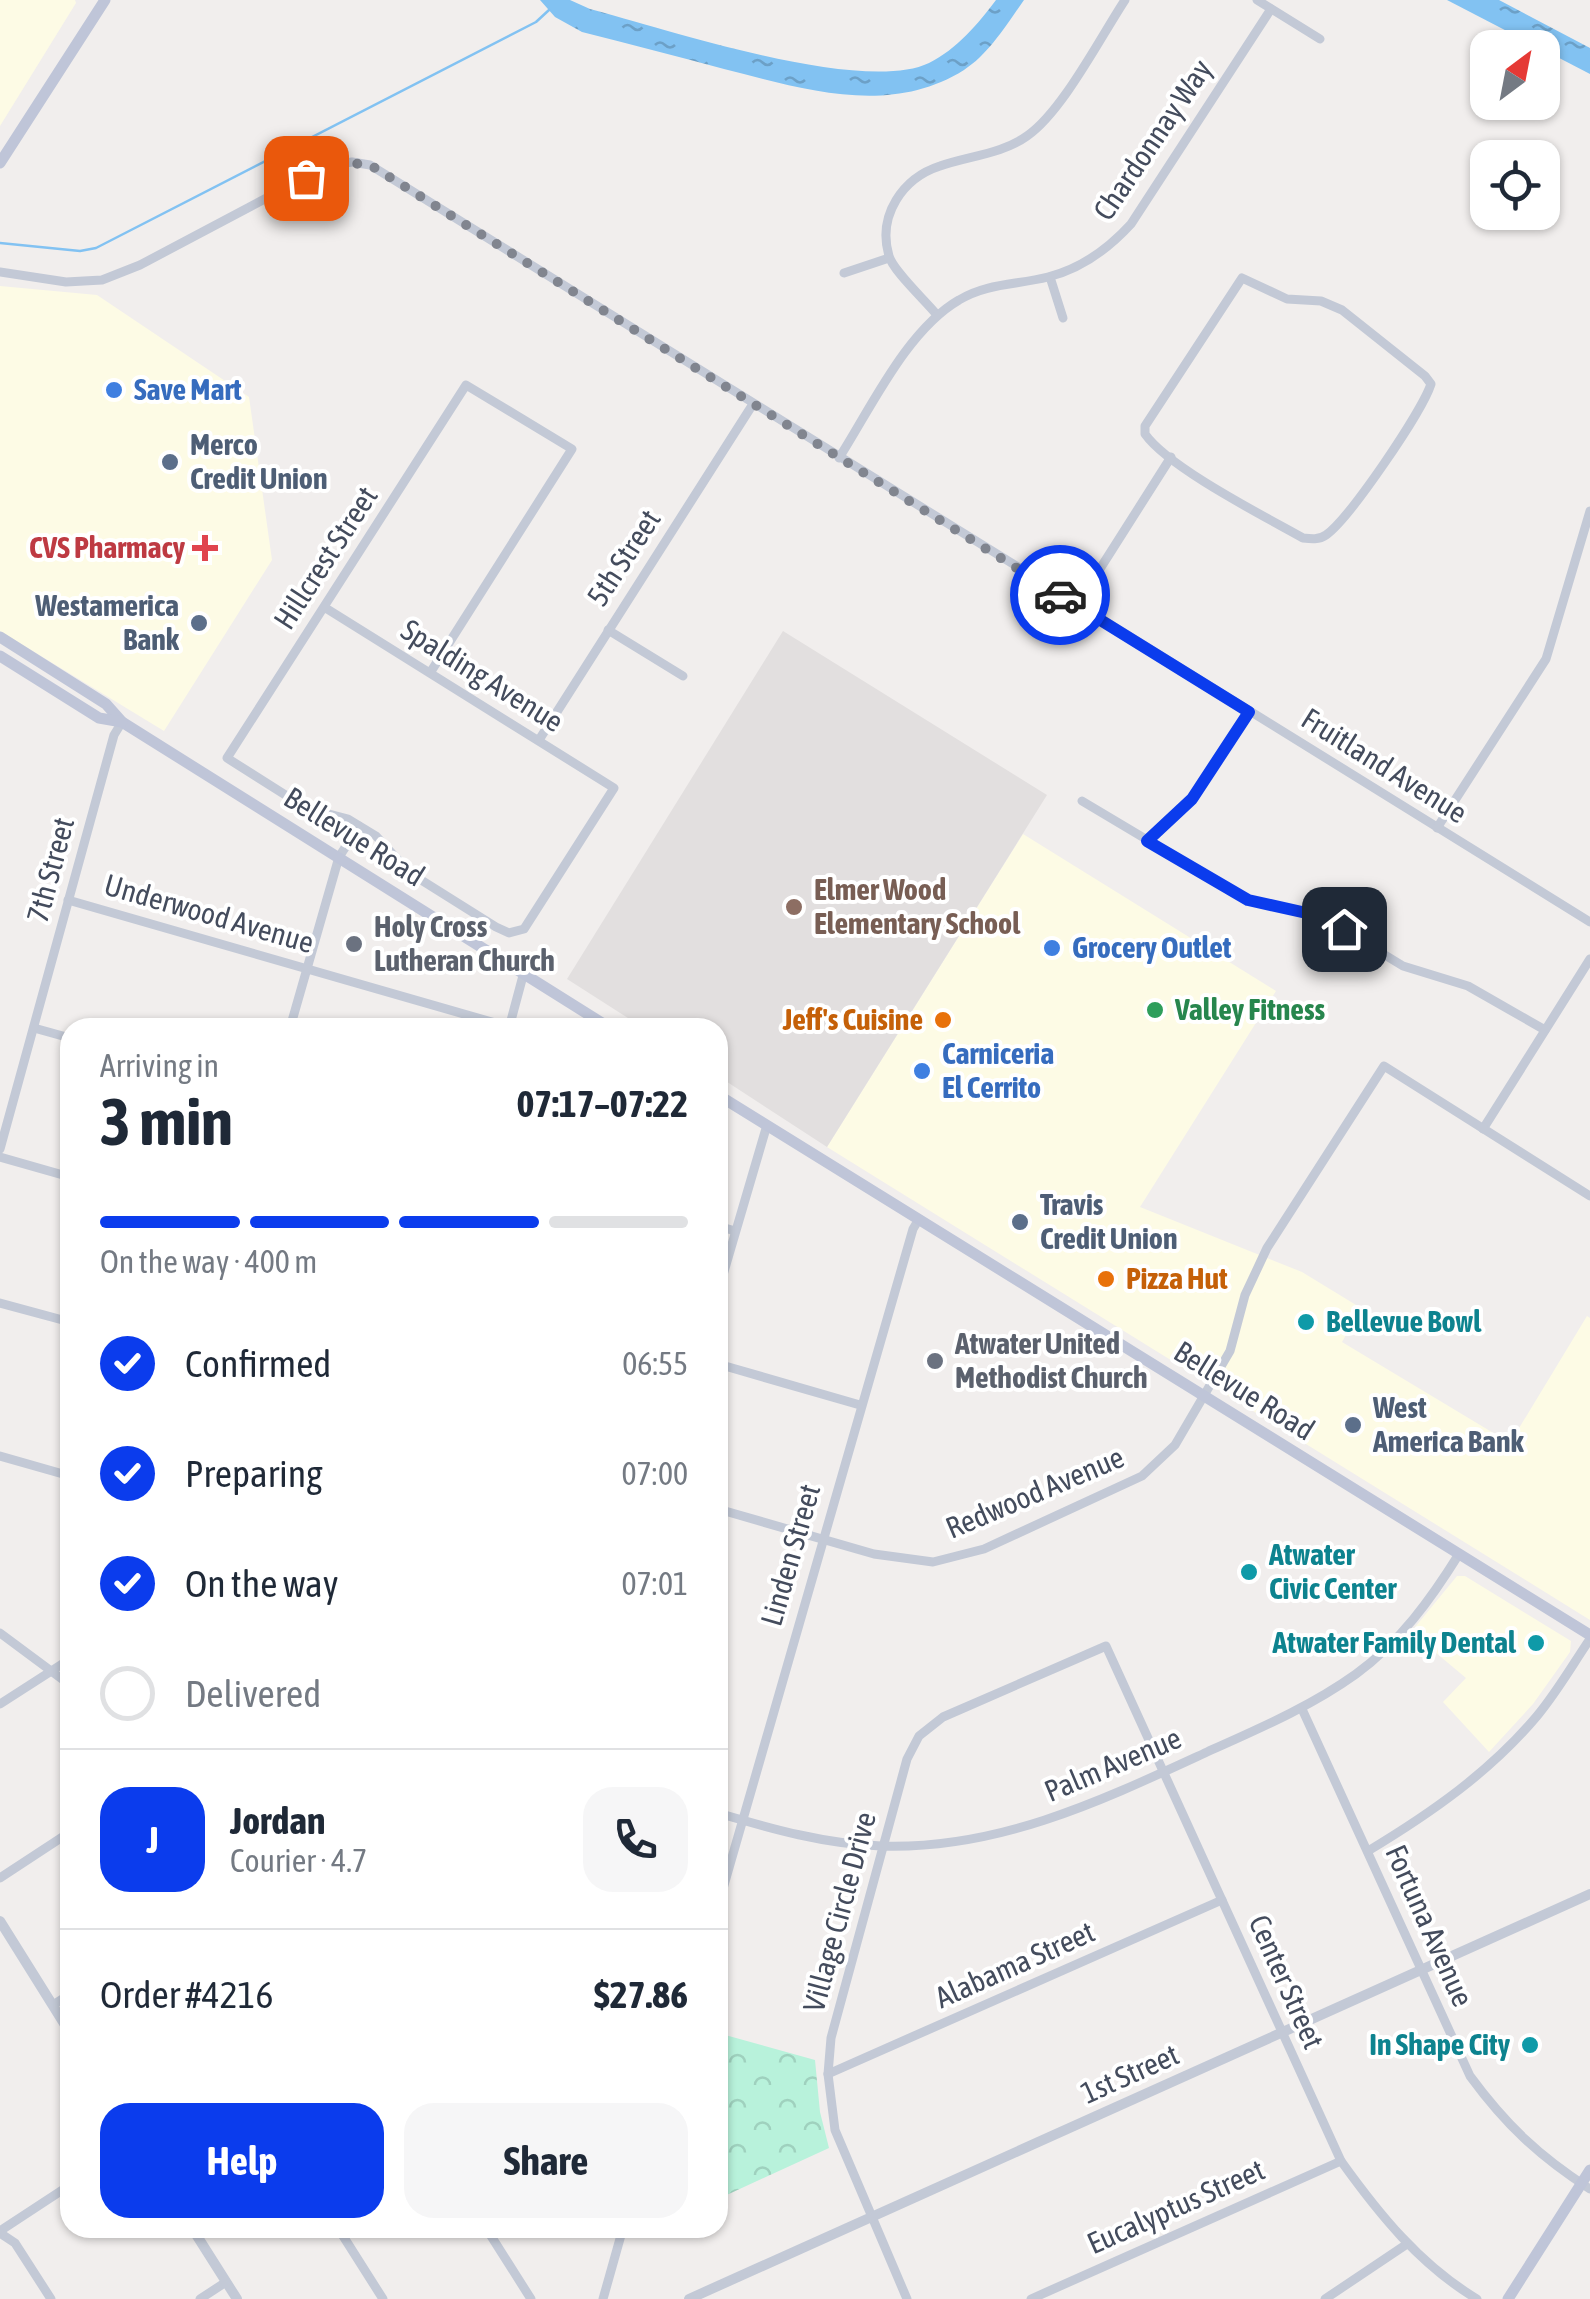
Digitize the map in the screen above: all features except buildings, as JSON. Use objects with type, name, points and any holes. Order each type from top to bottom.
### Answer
[{"type":"main road","points":[[0,163],[105,0]]},
{"type":"main road","name":"Bellevue Road","points":[[0,637],[106,704],[122,722],[595,1018]]},
{"type":"main road","name":"Bellevue Road","points":[[0,656],[99,718],[122,722]]},
{"type":"main road","name":"Bellevue Road","points":[[728,1101],[1590,1637]]},
{"type":"main road","points":[[1508,2299],[1586,2186],[1590,2170]]},
{"type":"street","points":[[937,315],[889,258],[887,230],[891,210],[902,190],[914,177],[937,166],[1009,146],[1028,136],[1048,117],[1125,0]]},
{"type":"street","points":[[1257,0],[1320,39]]},
{"type":"street","name":"Chardonnay Way","points":[[839,458],[916,338],[937,315],[986,287],[1050,277],[1086,262],[1118,238],[1131,224],[1271,9]]},
{"type":"street","name":"Fruitland Avenue","points":[[0,272],[66,282],[102,280],[140,265],[327,166],[352,162],[370,165],[1590,922]]},
{"type":"street","points":[[844,272],[889,258]]},
{"type":"street","points":[[1050,277],[1063,318]]},
{"type":"street","points":[[1242,278],[1287,298],[1321,302],[1342,310],[1431,384],[1368,486],[1327,535],[1316,539],[1303,538],[1288,530],[1171,457],[1145,434],[1145,426],[1242,278]]},
{"type":"street","name":"Hillcrest Street","points":[[359,826],[348,819],[306,808],[227,758],[466,385],[572,449],[430,673]]},
{"type":"street","name":"5th Street","points":[[538,740],[753,404]]},
{"type":"street","points":[[1077,606],[1171,457]]},
{"type":"street","points":[[1437,828],[1546,659],[1590,511]]},
{"type":"street","name":"Spalding Avenue","points":[[324,607],[614,788],[524,930],[509,933],[410,873],[385,844],[359,826]]},
{"type":"street","points":[[608,630],[682,676]]},
{"type":"street","points":[[1147,841],[1192,799],[1249,712]]},
{"type":"street","name":"7th Street","points":[[0,1149],[114,735],[122,722]]},
{"type":"street","points":[[1082,801],[1248,900],[1324,918],[1402,966],[1468,986],[1545,1030]]},
{"type":"street","points":[[293,1018],[339,857],[359,826]]},
{"type":"street","name":"Underwood Avenue","points":[[68,900],[478,1018]]},
{"type":"street","points":[[1590,959],[1483,1129],[1586,1193],[1590,1180]]},
{"type":"street","points":[[511,1018],[524,972]]},
{"type":"street","points":[[34,1028],[60,1035]]},
{"type":"street","name":"Redwood Avenue","points":[[728,1512],[874,1554],[933,1562],[984,1549],[1142,1476],[1175,1445],[1230,1352],[1245,1296],[1267,1248],[1384,1066],[1483,1129]]},
{"type":"street","points":[[728,1257],[767,1126]]},
{"type":"street","points":[[0,1157],[60,1174]]},
{"type":"street","name":"Linden Street","points":[[728,1870],[860,1405],[919,1219]]},
{"type":"street","points":[[728,1230],[735,1232]]},
{"type":"street","points":[[0,1303],[60,1319]]},
{"type":"street","points":[[728,1367],[860,1405]]},
{"type":"street","points":[[0,1456],[60,1473]]},
{"type":"street","name":"Palm Avenue","points":[[728,1816],[824,1842],[884,1846],[968,1841],[1054,1819],[1302,1709],[1358,1673],[1429,1602],[1459,1554]]},
{"type":"street","points":[[0,1633],[60,1678]]},
{"type":"street","points":[[1368,1850],[1427,1816],[1480,1774],[1538,1715],[1590,1637]]},
{"type":"street","name":"Center Street","points":[[1106,1646],[1341,2161],[1407,2244],[1477,2299]]},
{"type":"street","name":"Village Circle Drive","points":[[907,2299],[835,2130],[828,2074],[831,2038],[908,1759],[919,1736],[943,1716],[1106,1646]]},
{"type":"street","points":[[0,1704],[60,1666]]},
{"type":"street","name":"Fortuna Avenue","points":[[1302,1709],[1470,2076],[1501,2118],[1548,2162],[1586,2186]]},
{"type":"street","points":[[0,1878],[60,1839]]},
{"type":"street","name":"1st Street","points":[[689,2299],[1590,1894]]},
{"type":"street","name":"Alabama Street","points":[[828,2074],[1222,1900]]},
{"type":"street","points":[[0,1921],[60,2017]]},
{"type":"street","points":[[53,2005],[60,2000]]},
{"type":"street","name":"Eucalyptus Street","points":[[1031,2299],[1341,2161]]},
{"type":"street","points":[[51,2299],[15,2243],[0,2232],[60,2192]]},
{"type":"street","points":[[198,2238],[237,2299]]},
{"type":"street","points":[[344,2238],[383,2299]]},
{"type":"street","points":[[492,2238],[531,2299]]},
{"type":"street","points":[[602,2299],[620,2238]]},
{"type":"street","points":[[1324,2299],[1407,2244]]},
{"type":"street","points":[[200,2299],[226,2282]]},
{"type":"shaded area","points":[[0,0],[76,3],[0,126]]},
{"type":"shaded area","points":[[0,286],[97,295],[249,397],[272,560],[164,731],[0,631]]},
{"type":"shaded area","name":"Elmer Wood Elementary School","points":[[783,631],[1047,795],[827,1147],[728,1083],[728,1018],[628,1018],[567,979]]},
{"type":"shaded area","points":[[1023,834],[1276,991],[1140,1207],[1302,1272],[1361,1308],[1342,1342],[1510,1443],[1587,1316],[1590,1318],[1590,1620],[827,1147]]},
{"type":"shaded area","points":[[1457,1576],[1465,1576],[1571,1641],[1570,1652],[1533,1704],[1489,1752],[1443,1702],[1466,1678],[1411,1632]]},
{"type":"green space","points":[[728,2036],[815,2060],[820,2112],[829,2148],[728,2194]]},
{"type":"water","points":[[540,0],[570,0],[590,9],[763,56],[858,71],[898,71],[939,57],[974,27],[996,0],[1024,0],[989,47],[964,70],[935,84],[876,96],[784,84],[582,32],[555,17]]},
{"type":"water","points":[[1447,0],[1499,0],[1556,30],[1505,30]]},
{"type":"water","points":[[1560,32],[1590,48],[1590,74],[1560,58]]},
{"type":"waterway","points":[[0,243],[80,251],[96,248],[536,22],[549,10]]},
{"type":"way so far","points":[[306,178],[327,166],[352,162],[370,165],[1060,595]]},
{"type":"place","name":"Save Mart","points":[[114,390]]},
{"type":"place","name":"Merco Credit Union","points":[[170,462]]},
{"type":"place","name":"CVS Pharmacy","points":[[205,548]]},
{"type":"place","name":"Westamerica Bank","points":[[199,623]]},
{"type":"place","name":"Elmer Wood Elementary School","points":[[794,907]]},
{"type":"place","name":"Holy Cross Lutheran Church","points":[[354,944]]},
{"type":"place","name":"Grocery Outlet","points":[[1052,948]]},
{"type":"place","name":"Valley Fitness","points":[[1155,1010]]},
{"type":"place","name":"Jeff's Cuisine","points":[[943,1020]]},
{"type":"place","name":"Carniceria El Cerrito","points":[[922,1071]]},
{"type":"place","name":"Travis Credit Union","points":[[1020,1222]]},
{"type":"place","name":"Pizza Hut","points":[[1106,1279]]},
{"type":"place","name":"Bellevue Bowl","points":[[1306,1322]]},
{"type":"place","name":"Atwater United Methodist Church","points":[[935,1361]]},
{"type":"place","name":"West America Bank","points":[[1353,1425]]},
{"type":"place","name":"Atwater Civic Center","points":[[1249,1572]]},
{"type":"place","name":"Atwater Family Dental","points":[[1536,1643]]},
{"type":"place","name":"In Shape City","points":[[1530,2045]]},
{"type":"route","points":[[1060,595],[1249,712],[1192,799],[1147,841],[1248,900],[1311,914],[1344,929]]}]
